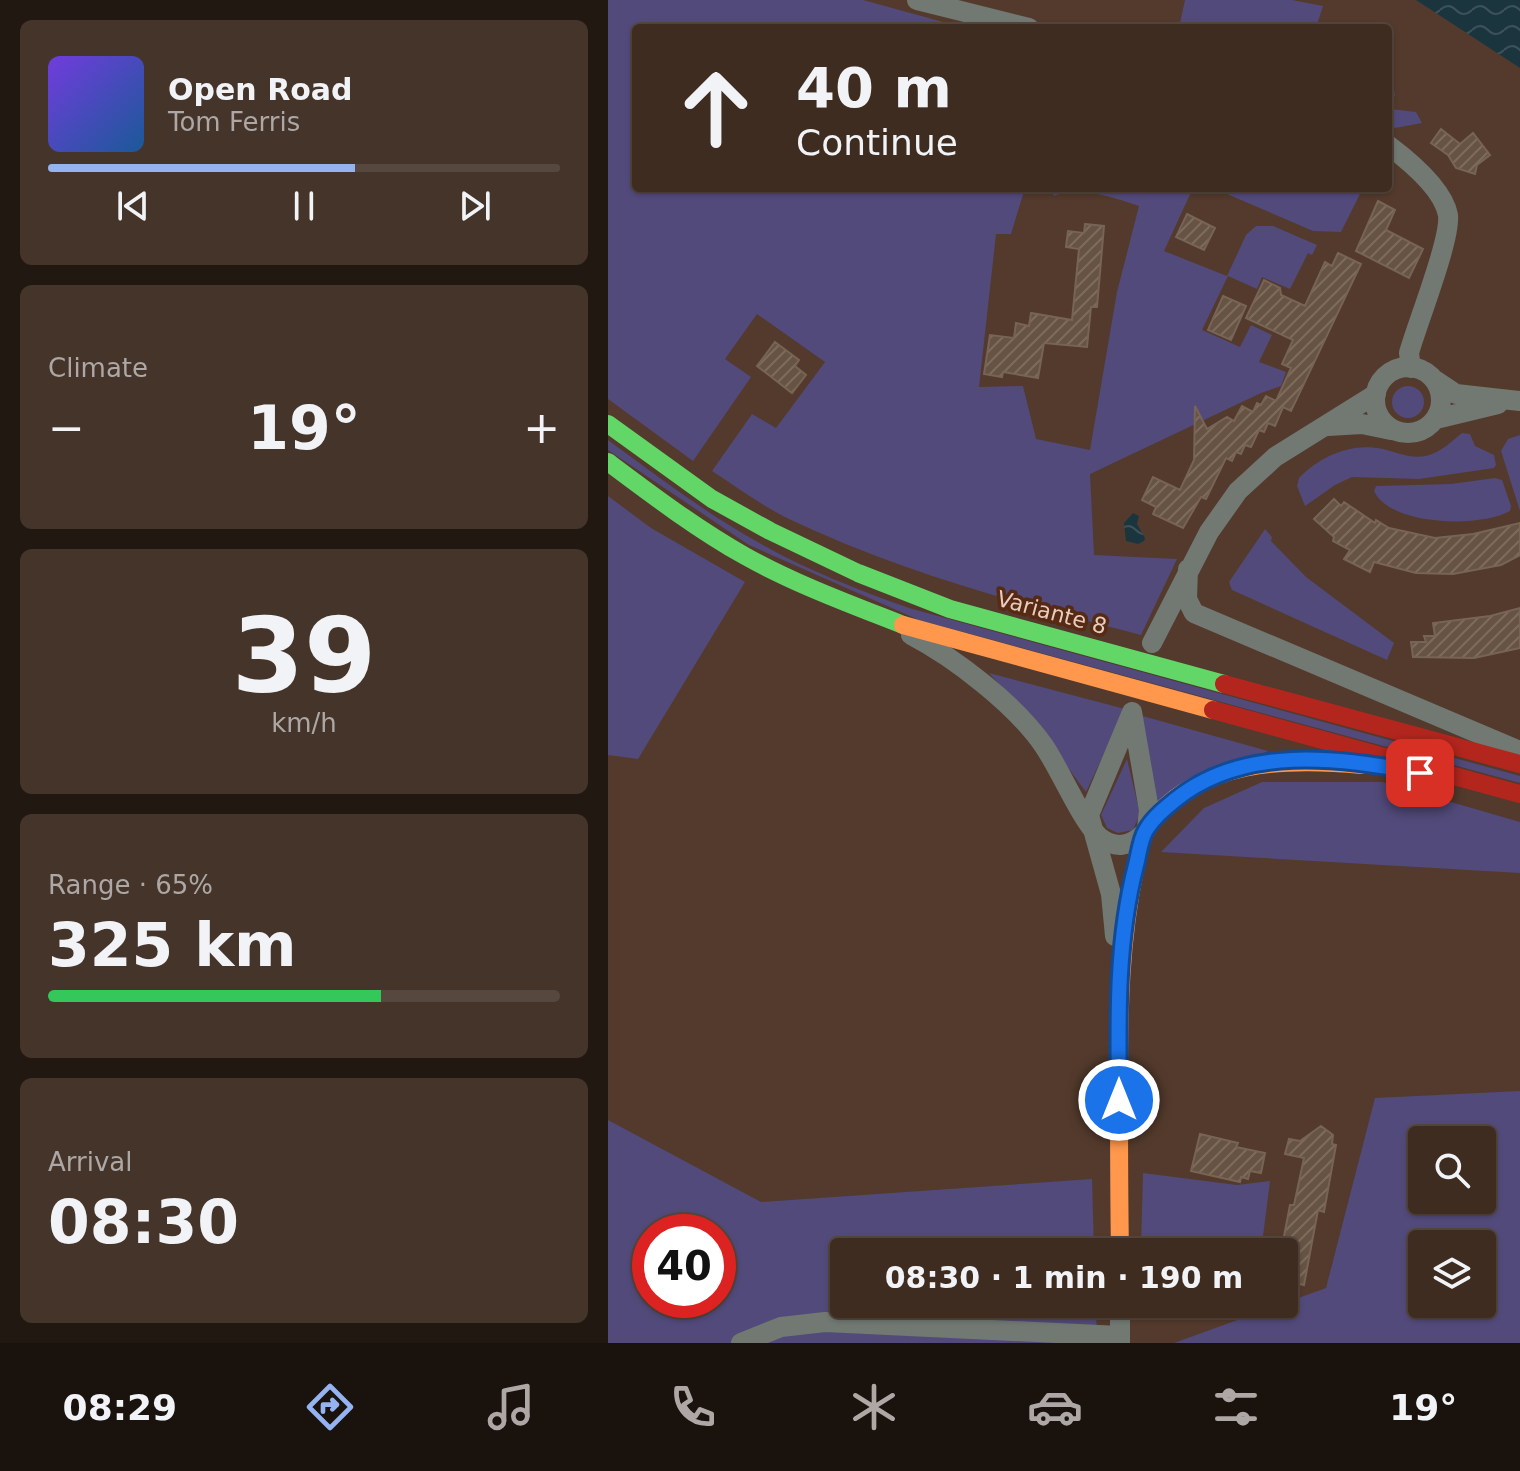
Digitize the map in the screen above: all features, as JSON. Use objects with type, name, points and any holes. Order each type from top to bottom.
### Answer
[{"type":"main road","name":"Variante 8","points":[[608,424],[709,498],[792,544],[870,580],[950,609],[1520,764]]},
{"type":"main road","points":[[608,462],[696,524],[763,565],[839,600],[927,632],[1514,792]]},
{"type":"main road","points":[[1120,1238],[1119,981],[1127,898],[1146,830],[1162,811],[1207,778],[1266,761],[1307,760],[1390,767],[1514,792]]},
{"type":"street","points":[[917,0],[1013,24]]},
{"type":"street","points":[[1392,148],[1414,165],[1442,200],[1448,216],[1445,239],[1409,353],[1411,368]]},
{"type":"street","points":[[1394,430],[1377,411],[1376,394],[1379,385],[1392,372],[1411,368],[1421,370],[1456,394],[1517,401]]},
{"type":"street","points":[[1435,380],[1441,399],[1436,419]]},
{"type":"street","points":[[1210,622],[1191,618],[1175,620],[1152,643],[1188,569],[1238,491],[1275,457],[1376,394]]},
{"type":"street","points":[[1324,427],[1362,424],[1407,433],[1420,431],[1436,419],[1517,401]]},
{"type":"street","points":[[1188,569],[1187,599],[1194,613],[1210,622],[1520,751]]},
{"type":"street","points":[[839,600],[916,638],[995,694],[1043,744],[1092,827],[1104,841],[1116,845],[1134,842],[1146,830],[1149,810],[1132,712],[1091,807],[1092,827],[1111,894],[1119,981]]},
{"type":"street","points":[[741,1343],[781,1327],[825,1322],[1120,1340],[1120,1318]]},
{"type":"shaded area","points":[[608,0],[863,0],[950,24],[632,24],[632,192],[1024,192],[1011,234],[996,234],[979,387],[1023,386],[1036,439],[1090,450],[1117,292],[1139,206],[1085,192],[1191,192],[1164,251],[1227,276],[1246,235],[1256,226],[1273,226],[1317,245],[1312,255],[1308,253],[1290,289],[1262,277],[1257,289],[1228,276],[1202,330],[1240,347],[1251,325],[1272,335],[1259,362],[1286,372],[1281,386],[1090,474],[1094,555],[1177,559],[1141,635],[1007,599],[875,556],[779,514],[712,471],[752,414],[776,428],[825,362],[757,314],[725,359],[751,377],[693,461],[608,399]]},
{"type":"shaded area","points":[[1185,0],[1292,0],[1323,6],[1317,24],[1180,24]]},
{"type":"shaded area","points":[[1392,109],[1416,112],[1422,123],[1395,128],[1392,126]]},
{"type":"shaded area","points":[[1222,192],[1361,192],[1341,232],[1313,231]]},
{"type":"shaded area","points":[[1408,386],[1419,391],[1424,402],[1419,413],[1408,418],[1397,413],[1392,402],[1397,391]]},
{"type":"shaded area","points":[[1462,433],[1470,434],[1475,446],[1494,455],[1494,468],[1419,479],[1352,477],[1305,506],[1297,486],[1299,478],[1307,470],[1327,457],[1348,449],[1371,447],[1419,457],[1440,450]]},
{"type":"shaded area","points":[[1520,435],[1520,511],[1501,451],[1508,439]]},
{"type":"shaded area","points":[[608,440],[737,530],[793,561],[869,593],[909,608],[1520,776],[1520,783],[919,620],[749,545],[608,450]]},
{"type":"shaded area","points":[[1495,478],[1502,480],[1510,511],[1478,520],[1416,517],[1383,503],[1374,491],[1376,486],[1451,484]]},
{"type":"shaded area","points":[[608,496],[651,528],[745,582],[638,759],[608,755]]},
{"type":"shaded area","points":[[1265,529],[1272,537],[1271,541],[1306,577],[1394,643],[1387,660],[1232,590],[1229,582]]},
{"type":"shaded area","points":[[989,673],[1125,709],[1086,792],[1037,726]]},
{"type":"shaded area","points":[[1139,715],[1268,751],[1156,807]]},
{"type":"shaded area","points":[[1127,759],[1140,813],[1133,830],[1118,833],[1107,828],[1101,815]]},
{"type":"shaded area","points":[[1262,782],[1382,782],[1520,822],[1520,873],[1161,852],[1204,808]]},
{"type":"shaded area","points":[[1520,1091],[1520,1343],[1174,1343],[1243,1318],[1298,1318],[1298,1298],[1326,1288],[1375,1098]]},
{"type":"shaded area","points":[[608,1120],[761,1202],[1092,1179],[1094,1238],[830,1238],[830,1318],[1096,1318],[1097,1343],[608,1343]]},
{"type":"shaded area","points":[[1143,1173],[1237,1185],[1270,1181],[1263,1238],[1141,1238]]},
{"type":"water","points":[[1416,0],[1520,0],[1520,68]]},
{"type":"water","points":[[1133,513],[1139,516],[1137,524],[1145,538],[1138,544],[1126,541],[1124,523]]},
{"type":"building","points":[[1441,129],[1460,144],[1473,133],[1490,155],[1477,165],[1475,174],[1456,168],[1448,155],[1431,143]]},
{"type":"building","points":[[1378,201],[1395,210],[1386,230],[1423,249],[1409,278],[1356,251]]},
{"type":"building","points":[[1187,214],[1215,228],[1204,250],[1176,237]]},
{"type":"building","points":[[1085,224],[1104,226],[1097,307],[1091,307],[1087,347],[1044,343],[1038,378],[1003,372],[1002,377],[984,374],[990,335],[1014,338],[1016,323],[1029,326],[1031,313],[1072,320],[1079,249],[1066,247],[1068,231],[1084,233]]},
{"type":"building","points":[[1338,253],[1361,264],[1291,411],[1283,407],[1275,426],[1268,423],[1264,432],[1259,430],[1251,447],[1245,445],[1241,454],[1236,452],[1232,461],[1226,458],[1206,499],[1201,497],[1183,528],[1153,514],[1156,507],[1142,500],[1153,477],[1180,490],[1194,460],[1195,406],[1207,429],[1227,417],[1234,421],[1242,406],[1253,412],[1257,403],[1261,405],[1266,396],[1276,401],[1291,368],[1282,364],[1293,340],[1246,318],[1264,280],[1280,288],[1281,295],[1305,306],[1325,262],[1332,266]]},
{"type":"building","points":[[1223,296],[1246,306],[1231,340],[1208,330]]},
{"type":"building","points":[[775,342],[799,360],[795,366],[806,375],[792,393],[757,366]]},
{"type":"building","points":[[1334,499],[1341,506],[1344,502],[1375,523],[1376,520],[1389,528],[1435,538],[1473,534],[1520,523],[1520,555],[1501,565],[1453,574],[1416,573],[1374,562],[1370,572],[1344,559],[1350,550],[1333,541],[1334,537],[1314,519]]},
{"type":"building","points":[[1520,608],[1520,648],[1474,658],[1413,657],[1411,642],[1426,642],[1424,636],[1435,636],[1433,623],[1490,616]]},
{"type":"building","points":[[1321,1126],[1333,1135],[1332,1144],[1336,1145],[1324,1212],[1318,1210],[1304,1285],[1298,1284],[1298,1238],[1284,1238],[1304,1158],[1285,1154],[1289,1139],[1300,1141]]},
{"type":"building","points":[[1200,1134],[1265,1153],[1261,1173],[1250,1171],[1248,1179],[1241,1177],[1240,1182],[1191,1171]]},
{"type":"traffic: fast","points":[[608,424],[712,499],[858,573],[950,609],[1224,684]]},
{"type":"traffic: fast","points":[[608,462],[692,523],[745,556],[803,585],[903,625]]},
{"type":"traffic: slow","points":[[903,625],[1213,710]]},
{"type":"traffic: slow","points":[[1120,1238],[1121,976],[1130,897],[1139,846],[1146,829],[1170,803],[1193,786],[1219,775],[1275,763],[1362,765]]},
{"type":"traffic: jam","points":[[1224,684],[1520,764]]},
{"type":"traffic: jam","points":[[1213,710],[1520,794]]},
{"type":"route","points":[[1119,1100],[1119,981],[1127,898],[1144,833],[1162,811],[1207,778],[1266,761],[1307,760],[1390,767],[1420,773]]}]
